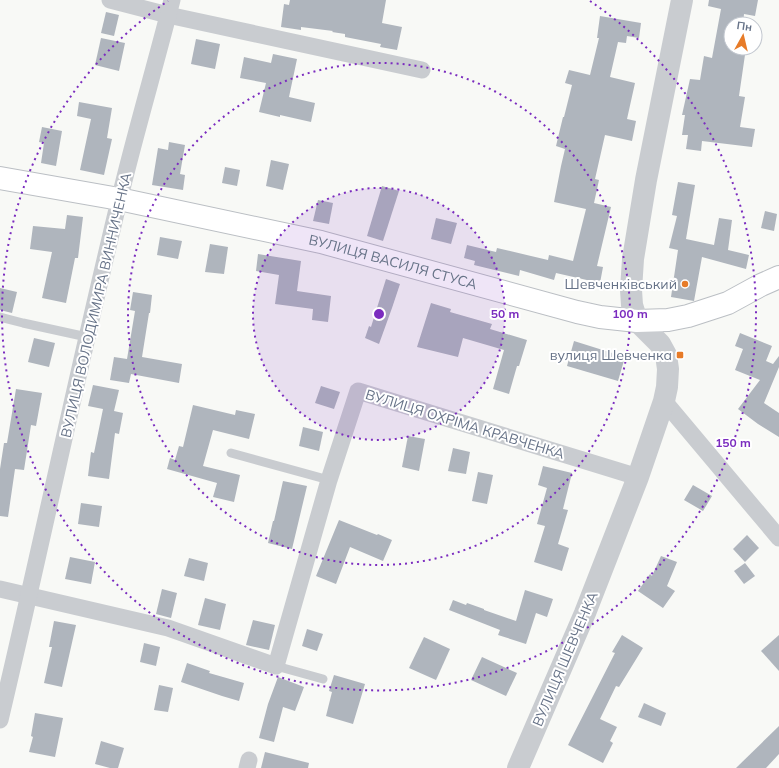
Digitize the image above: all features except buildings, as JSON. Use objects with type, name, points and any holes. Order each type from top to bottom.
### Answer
[{"type":"main road","name":"ВУЛИЦЯ ВАСИЛЯ СТУСА","points":[[0,178],[119,199],[321,242],[600,317],[637,321],[668,320],[688,316],[728,303],[779,277]]},
{"type":"street","points":[[110,0],[170,7],[422,70]]},
{"type":"street","name":"ВУЛИЦЯ ШЕВЧЕНКА","points":[[518,768],[585,613],[638,477],[664,401],[667,387],[668,369],[666,355],[660,344],[637,321],[632,305],[631,290],[633,259],[646,180],[682,0]]},
{"type":"street","name":"ВУЛИЦЯ ВОЛОДИМИРА ВИННИЧЕНКА","points":[[0,720],[119,199],[170,7]]},
{"type":"street","name":"ВУЛИЦЯ ОХРІМА КРАВЧЕНКА","points":[[276,666],[329,480],[358,391],[638,477]]},
{"type":"street","points":[[664,401],[779,538]]},
{"type":"street","points":[[0,589],[168,628],[276,666]]},
{"type":"lane","points":[[0,317],[87,337]]},
{"type":"lane","points":[[232,453],[329,480]]},
{"type":"lane","points":[[276,666],[323,680]]},
{"type":"place","name":"Шевченківський","points":[[685,284]]},
{"type":"place","name":"вулиця Шевченка","points":[[680,355]]}]
